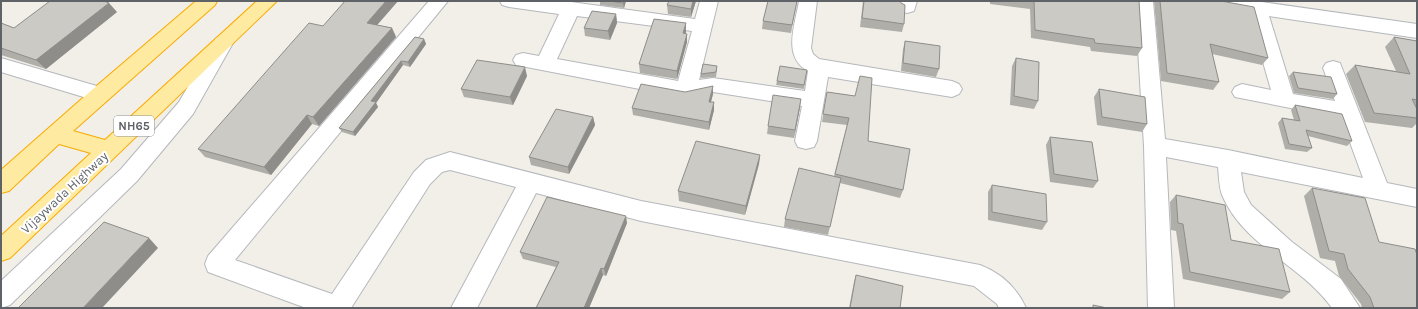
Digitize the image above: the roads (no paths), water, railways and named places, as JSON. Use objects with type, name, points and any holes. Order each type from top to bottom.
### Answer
[{"type":"highway","points":[[2,182],[100,94],[208,1]]},
{"type":"highway","name":"Vijaywada Highway","points":[[1,251],[268,1]]},
{"type":"highway","points":[[55,135],[108,150]]},
{"type":"street","points":[[439,1],[217,264],[337,308],[422,178],[434,166],[450,161],[641,211],[980,276],[1006,296],[1013,308]]},
{"type":"street","points":[[509,1],[702,26]]},
{"type":"street","points":[[686,90],[708,1]]},
{"type":"street","points":[[808,1],[801,48],[802,56],[808,62],[819,68],[952,89]]},
{"type":"street","points":[[1144,1],[1155,146],[1161,308]]},
{"type":"street","points":[[1212,1],[1417,31]]},
{"type":"street","points":[[1330,1],[1335,19]]},
{"type":"street","points":[[545,64],[570,8]]},
{"type":"street","points":[[1256,8],[1284,99]]},
{"type":"street","points":[[1,297],[129,175],[186,108],[223,43]]},
{"type":"street","points":[[523,60],[686,90],[713,85],[813,100]]},
{"type":"street","points":[[1,65],[100,94]]},
{"type":"street","points":[[806,141],[819,68]]},
{"type":"street","points":[[1333,68],[1379,191]]},
{"type":"street","points":[[1242,92],[1350,112]]},
{"type":"street","points":[[1155,146],[1417,198]]},
{"type":"street","points":[[1228,160],[1233,193],[1243,212],[1283,249],[1332,287],[1347,308]]},
{"type":"street","points":[[464,308],[530,182]]}]
